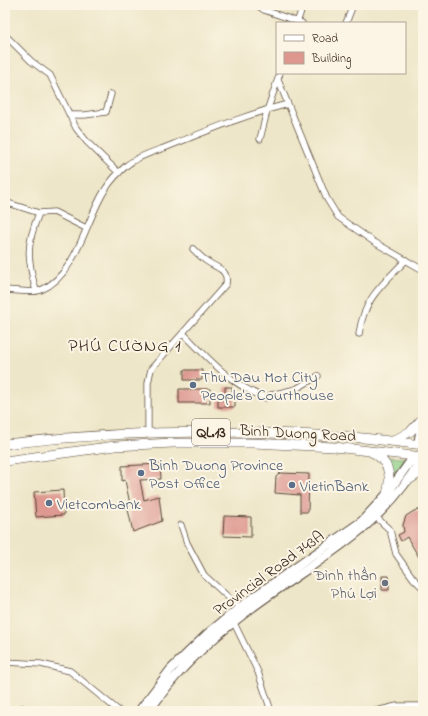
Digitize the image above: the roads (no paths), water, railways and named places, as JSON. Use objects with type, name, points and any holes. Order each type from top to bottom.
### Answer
[{"type":"highway","points":[[392,442],[408,434],[423,417]]},
{"type":"highway","name":"Binh Duong Road","points":[[5,444],[54,438],[148,432],[257,432],[337,436],[420,444]]},
{"type":"highway","points":[[148,432],[148,444]]},
{"type":"highway","name":"Binh Duong Road","points":[[5,461],[85,449],[148,444],[252,443],[334,447],[421,456]]},
{"type":"highway","points":[[420,444],[421,456]]},
{"type":"highway","points":[[369,451],[381,458],[388,469],[390,478],[387,494]]},
{"type":"highway","points":[[407,481],[423,470]]},
{"type":"main road","points":[[420,444],[423,417]]},
{"type":"main road","name":"Provincial Road 743A","points":[[139,711],[171,669],[207,634],[239,608],[366,527],[407,481],[421,456]]},
{"type":"main road","name":"Provincial Road 743A","points":[[149,711],[178,674],[234,623],[331,549],[362,521],[421,456]]},
{"type":"street","points":[[258,5],[264,10],[296,22]]},
{"type":"street","points":[[299,22],[303,5]]},
{"type":"street","points":[[346,22],[353,5]]},
{"type":"street","points":[[5,35],[30,61],[50,75],[76,128],[87,142],[119,173]]},
{"type":"street","points":[[260,139],[267,111],[280,74]]},
{"type":"street","points":[[278,80],[327,200],[338,217],[423,270]]},
{"type":"street","points":[[70,115],[106,112],[111,94]]},
{"type":"street","points":[[5,290],[36,291],[50,285],[64,272],[104,190],[119,173],[143,155],[238,118],[288,104]]},
{"type":"street","points":[[5,202],[39,213],[54,212],[86,228]]},
{"type":"street","points":[[36,291],[28,264],[29,242],[39,213]]},
{"type":"street","points":[[148,432],[148,374],[158,359],[222,289],[227,278],[224,272],[215,264],[206,260],[193,249]]},
{"type":"street","points":[[359,334],[364,308],[380,287],[406,260]]},
{"type":"street","points":[[183,333],[230,379],[253,394],[266,398],[296,388],[318,376]]},
{"type":"street","points":[[376,517],[390,530],[396,554],[413,578],[423,588]]},
{"type":"street","points":[[181,525],[187,543],[204,575],[239,608]]},
{"type":"street","points":[[234,623],[258,672],[272,711]]},
{"type":"street","points":[[5,662],[41,664],[70,671],[116,710]]},
{"type":"street","points":[[376,711],[397,706],[423,706]]},
{"type":"street","points":[[16,711],[22,708]]},
{"type":"place","name":"Thu Dau Mot City People's Courthouse","points":[[193,385]]},
{"type":"place","name":"Binh Duong Province Post Office","points":[[141,473]]},
{"type":"place","name":"VietinBank","points":[[292,485]]},
{"type":"place","name":"Vietcombank","points":[[49,503]]},
{"type":"place","name":"Đình thần Phú Lợi","points":[[385,583]]},
{"type":"district","name":"PHÚ CƯỜNG 1","points":[[125,345]]}]
